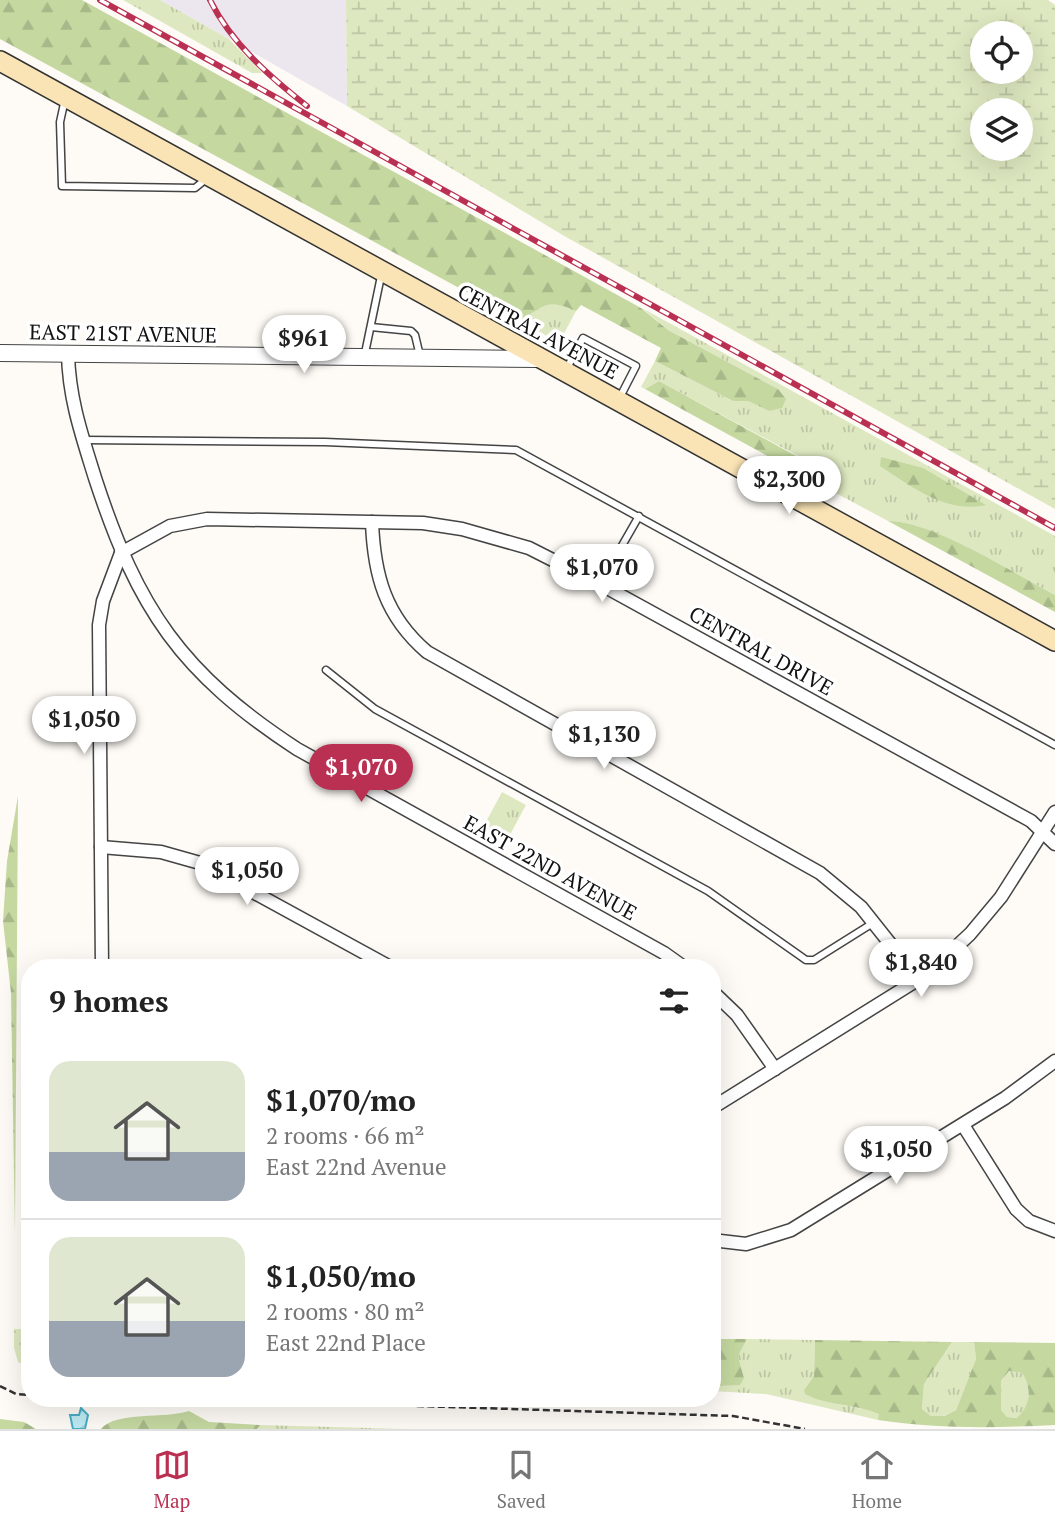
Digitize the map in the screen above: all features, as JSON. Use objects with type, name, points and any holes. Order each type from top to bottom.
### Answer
[{"type":"main road","name":"CENTRAL AVENUE","points":[[0,61],[382,274],[1055,641]]},
{"type":"street","name":"EAST 21ST AVENUE","points":[[0,353],[539,359]]},
{"type":"street","name":"EAST 22ND AVENUE","points":[[68,354],[70,396],[121,553],[142,594],[184,656],[212,687],[258,724],[297,750],[669,959]]},
{"type":"street","name":"CENTRAL DRIVE","points":[[121,553],[170,526],[194,520],[423,523],[488,536],[537,552],[600,584],[1031,821],[1055,844]]},
{"type":"street","points":[[372,522],[375,568],[382,592],[398,623],[427,652],[804,862],[836,884],[875,922],[919,980]]},
{"type":"street","points":[[102,959],[99,625],[103,601],[121,553]]},
{"type":"street","points":[[721,1102],[919,980],[986,916],[1016,878],[1055,812]]},
{"type":"street","points":[[101,847],[149,850],[200,863],[376,959]]},
{"type":"street","points":[[721,1000],[737,1016],[775,1069]]},
{"type":"street","points":[[721,1242],[735,1244],[761,1242],[791,1230],[963,1125],[1031,1081],[1055,1061]]},
{"type":"street","points":[[963,1125],[1016,1209],[1029,1221],[1055,1231]]},
{"type":"lane","points":[[65,97],[60,122],[62,186],[195,188],[209,177]]},
{"type":"lane","points":[[365,358],[382,274]]},
{"type":"lane","points":[[371,327],[411,331],[415,335],[421,358]]},
{"type":"lane","points":[[564,373],[583,338],[636,366],[618,401]]},
{"type":"lane","points":[[83,440],[325,442],[504,448],[525,454],[1055,745]]},
{"type":"lane","points":[[600,584],[639,516]]},
{"type":"lane","points":[[326,670],[375,709],[720,897],[806,960],[814,960],[875,922]]},
{"type":"path","points":[[0,1386],[21,1394]]},
{"type":"path","points":[[449,1407],[733,1416],[805,1429]]},
{"type":"shaded area","points":[[160,0],[346,0],[347,106],[229,39]]},
{"type":"green space","points":[[0,0],[82,0],[641,308],[668,330],[778,389],[786,399],[782,408],[769,411],[748,401],[733,401],[655,361],[661,348],[581,305],[576,311],[559,305],[547,305],[520,321],[0,39]]},
{"type":"green space","points":[[123,0],[160,0],[229,39],[262,73],[252,73]]},
{"type":"green space","points":[[346,0],[1048,0],[1055,5],[1055,509],[566,237],[347,106]]},
{"type":"green space","points":[[557,302],[576,311],[559,343],[520,321],[543,305]]},
{"type":"green space","points":[[642,308],[1055,536],[1055,595],[949,538],[907,523],[888,521],[795,471],[798,456],[659,381],[645,389],[641,387],[655,361],[733,401],[748,401],[769,411],[778,389],[668,330]]},
{"type":"green space","points":[[659,381],[798,457],[795,471],[645,389]]},
{"type":"green space","points":[[881,457],[923,468],[986,505],[957,506],[930,497],[880,466]]},
{"type":"green space","points":[[888,521],[927,529],[995,561],[1055,595],[1055,612]]},
{"type":"green space","points":[[502,792],[526,805],[505,844],[481,831]]},
{"type":"green space","points":[[18,796],[15,1234],[11,993],[3,921],[7,861]]},
{"type":"green space","points":[[14,1329],[21,1329],[21,1364],[18,1362],[14,1348]]},
{"type":"green space","points":[[721,1339],[747,1339],[738,1356],[744,1378],[740,1385],[721,1386]]},
{"type":"green space","points":[[747,1339],[815,1340],[814,1376],[804,1390],[831,1403],[880,1414],[878,1420],[766,1394],[721,1392],[721,1385],[740,1384],[744,1378],[738,1356]]},
{"type":"green space","points":[[815,1340],[952,1342],[924,1384],[922,1409],[931,1416],[944,1416],[956,1410],[976,1359],[974,1342],[1055,1343],[1055,1425],[966,1427],[878,1420],[879,1414],[805,1394],[804,1390],[814,1376]],"holes":[[[1009,1371],[1022,1373],[1029,1390],[1025,1408],[1017,1418],[1007,1417],[1001,1410],[1001,1381]]]},
{"type":"green space","points":[[952,1342],[974,1342],[976,1359],[956,1410],[943,1416],[931,1416],[922,1409],[924,1384]]},
{"type":"green space","points":[[1009,1371],[1022,1373],[1029,1390],[1026,1408],[1018,1418],[1007,1417],[1001,1410],[1001,1381]]},
{"type":"green space","points":[[189,1411],[209,1422],[260,1425],[257,1429],[101,1429],[117,1420]]},
{"type":"green space","points":[[0,1419],[24,1422],[36,1429],[0,1429]]},
{"type":"green space","points":[[259,1425],[406,1429],[257,1429]]},
{"type":"water","points":[[81,1408],[88,1415],[85,1429],[73,1429],[70,1415],[79,1415]]},
{"type":"railway","points":[[100,0],[1055,528]]},
{"type":"railway","points":[[210,0],[240,45],[307,106]]}]
